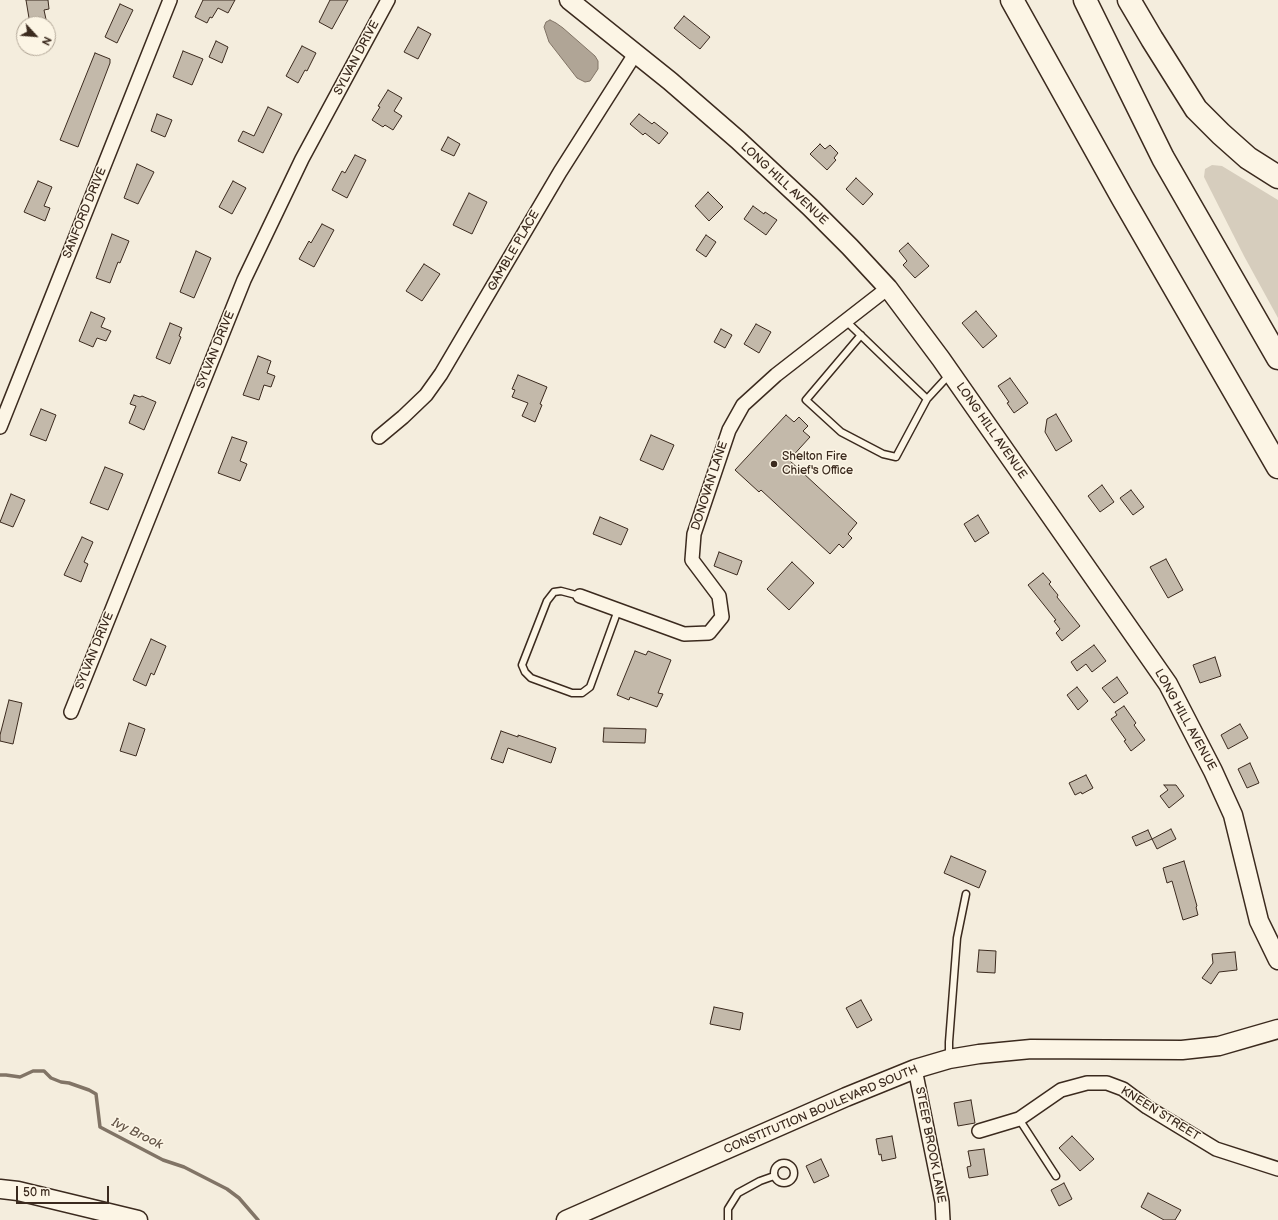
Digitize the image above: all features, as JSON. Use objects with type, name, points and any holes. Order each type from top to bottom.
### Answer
[{"type":"highway","points":[[1012,0],[1122,197],[1278,467]]},
{"type":"highway","points":[[1085,0],[1163,158],[1278,358]]},
{"type":"highway","points":[[1129,0],[1196,109],[1248,158],[1278,177]]},
{"type":"highway","points":[[1218,364],[1278,451]]},
{"type":"street","name":"SANFORD DRIVE","points":[[0,427],[170,0]]},
{"type":"street","name":"SYLVAN DRIVE","points":[[71,712],[244,280],[302,160],[388,0]]},
{"type":"street","name":"LONG HILL AVENUE","points":[[569,0],[670,81],[732,135],[810,207],[888,288],[951,374],[1168,684],[1213,771],[1233,815],[1259,921],[1278,960]]},
{"type":"street","name":"GAMBLE PLACE","points":[[379,437],[426,395],[441,374],[560,172],[635,54]]},
{"type":"street","name":"DONOVAN LANE","points":[[580,596],[684,634],[709,633],[722,617],[719,596],[692,560],[694,534],[729,430],[743,405],[776,375],[888,288]]},
{"type":"street","name":"CONSTITUTION BOULEVARD SOUTH","points":[[566,1220],[846,1097],[916,1069],[949,1059],[979,1054],[1030,1049],[1182,1050],[1219,1046],[1278,1029]]},
{"type":"street","name":"STEEP BROOK LANE","points":[[916,1069],[942,1202],[943,1220]]},
{"type":"street","name":"KNEEN STREET","points":[[979,1131],[1019,1120],[1061,1090],[1086,1083],[1107,1083],[1123,1089],[1147,1107],[1216,1149],[1278,1169]]},
{"type":"street","points":[[0,1189],[18,1191],[138,1220]]},
{"type":"lane","points":[[846,321],[927,398]]},
{"type":"lane","points":[[860,335],[806,400],[841,432],[883,454],[896,457],[927,398],[951,374]]},
{"type":"lane","points":[[580,596],[561,590],[554,592],[547,600],[522,665],[525,672],[531,678],[572,693],[582,693],[590,687],[618,610]]},
{"type":"lane","points":[[949,1059],[956,938],[966,894]]},
{"type":"lane","points":[[1019,1120],[1056,1176]]},
{"type":"lane","points":[[728,1220],[728,1209],[738,1193],[760,1181],[774,1176]]},
{"type":"shaded area","points":[[550,20],[563,28],[595,56],[598,61],[598,69],[590,81],[585,82],[577,78],[549,42],[544,27],[546,22]]},
{"type":"shaded area","points":[[1212,165],[1222,166],[1278,200],[1278,318],[1244,256],[1204,177],[1205,169]]},
{"type":"building","points":[[26,0],[48,0],[49,9],[44,10],[45,16],[29,16]]},
{"type":"building","points":[[203,0],[235,0],[228,13],[218,8],[207,23],[195,17]]},
{"type":"building","points":[[330,0],[348,0],[332,29],[319,22]]},
{"type":"building","points":[[120,4],[133,10],[117,43],[105,37]]},
{"type":"building","points":[[684,16],[710,37],[700,49],[674,28]]},
{"type":"building","points":[[418,27],[431,34],[418,59],[404,52]]},
{"type":"building","points":[[216,41],[228,47],[222,63],[209,57]]},
{"type":"building","points":[[302,46],[316,53],[307,71],[305,70],[298,83],[286,76]]},
{"type":"building","points":[[183,51],[203,59],[192,85],[173,77]]},
{"type":"building","points":[[95,53],[110,59],[110,63],[78,147],[60,140]]},
{"type":"building","points":[[388,90],[402,98],[394,111],[402,116],[393,130],[385,125],[383,127],[372,120],[380,107],[378,106]]},
{"type":"building","points":[[268,107],[282,114],[263,153],[238,141],[243,131],[254,136]]},
{"type":"building","points":[[157,114],[172,120],[165,137],[151,131]]},
{"type":"building","points":[[639,114],[652,124],[654,122],[668,133],[659,144],[645,133],[643,135],[630,124]]},
{"type":"building","points":[[448,137],[460,144],[454,156],[441,150]]},
{"type":"building","points":[[820,144],[825,149],[830,145],[838,153],[834,158],[836,160],[827,170],[810,154]]},
{"type":"building","points":[[355,155],[366,160],[347,198],[332,190],[342,171],[345,173]]},
{"type":"building","points":[[137,164],[154,172],[138,204],[124,198]]},
{"type":"building","points":[[856,178],[873,194],[863,205],[846,189]]},
{"type":"building","points":[[38,181],[52,187],[44,206],[50,208],[45,221],[24,212]]},
{"type":"building","points":[[233,181],[246,188],[232,214],[219,207]]},
{"type":"building","points":[[708,192],[723,207],[709,221],[695,206]]},
{"type":"building","points":[[469,193],[487,202],[472,234],[453,225]]},
{"type":"building","points":[[753,206],[764,214],[765,212],[777,220],[766,235],[744,219]]},
{"type":"building","points":[[322,224],[334,230],[314,267],[299,259],[309,241],[311,243]]},
{"type":"building","points":[[112,234],[129,241],[120,263],[118,262],[110,283],[96,278]]},
{"type":"building","points":[[706,235],[716,242],[706,257],[696,250]]},
{"type":"building","points":[[908,243],[929,266],[915,278],[903,265],[907,261],[899,251]]},
{"type":"building","points":[[196,251],[211,258],[194,298],[180,292]]},
{"type":"building","points":[[424,264],[440,274],[422,301],[406,291]]},
{"type":"building","points":[[976,311],[997,336],[983,348],[962,323]]},
{"type":"building","points":[[91,312],[105,318],[101,327],[111,331],[106,341],[97,338],[93,347],[79,341]]},
{"type":"building","points":[[170,323],[182,328],[179,336],[181,337],[170,364],[156,358]]},
{"type":"building","points":[[756,324],[771,332],[759,353],[744,344]]},
{"type":"building","points":[[721,329],[732,335],[725,348],[714,342]]},
{"type":"building","points":[[258,356],[271,361],[267,373],[275,376],[271,387],[264,385],[259,400],[243,395]]},
{"type":"building","points":[[518,375],[547,387],[535,422],[522,416],[528,403],[512,397],[515,390],[512,389]]},
{"type":"building","points":[[1010,378],[1028,403],[1014,413],[1007,403],[1009,402],[998,386]]},
{"type":"building","points":[[134,395],[140,397],[142,396],[156,402],[144,430],[129,423],[136,406],[130,404]]},
{"type":"building","points":[[41,409],[56,415],[46,441],[30,435]]},
{"type":"building","points":[[1056,414],[1072,441],[1056,451],[1045,432],[1047,419]]},
{"type":"building","points":[[786,415],[794,422],[799,417],[808,426],[803,431],[810,437],[789,460],[857,523],[848,534],[852,538],[843,548],[839,544],[830,554],[761,490],[759,492],[735,470]]},
{"type":"building","points":[[651,435],[674,445],[663,470],[640,460]]},
{"type":"building","points":[[232,437],[247,442],[240,461],[247,464],[240,481],[218,473]]},
{"type":"building","points":[[105,467],[123,474],[108,510],[90,503]]},
{"type":"building","points":[[1102,485],[1114,502],[1100,512],[1088,496]]},
{"type":"building","points":[[1131,490],[1144,507],[1133,515],[1120,498]]},
{"type":"building","points":[[11,494],[25,500],[13,527],[0,522]]},
{"type":"building","points":[[978,515],[989,533],[975,542],[964,524]]},
{"type":"building","points":[[600,517],[628,529],[621,545],[593,534]]},
{"type":"building","points":[[82,537],[93,542],[84,562],[88,564],[81,582],[64,575]]},
{"type":"building","points":[[719,552],[742,561],[737,575],[714,566]]},
{"type":"building","points":[[1166,559],[1183,590],[1168,598],[1150,567]]},
{"type":"building","points":[[792,562],[814,583],[789,610],[767,589]]},
{"type":"building","points":[[1043,573],[1051,582],[1049,584],[1058,595],[1057,597],[1080,626],[1062,641],[1056,633],[1060,629],[1054,621],[1056,620],[1028,585]]},
{"type":"building","points":[[151,639],[166,646],[154,675],[151,673],[146,686],[133,680]]},
{"type":"building","points":[[1094,645],[1106,661],[1092,672],[1086,664],[1077,671],[1071,662]]},
{"type":"building","points":[[635,651],[646,655],[648,651],[671,660],[658,693],[663,694],[657,707],[630,697],[629,700],[617,695]]},
{"type":"building","points":[[1215,657],[1221,676],[1200,683],[1193,665]]},
{"type":"building","points":[[1117,677],[1128,693],[1114,703],[1102,688]]},
{"type":"building","points":[[1077,687],[1088,701],[1078,710],[1067,695]]},
{"type":"building","points":[[9,700],[22,703],[13,744],[0,741],[0,735]]},
{"type":"building","points":[[1124,706],[1136,723],[1134,725],[1145,740],[1131,751],[1124,741],[1126,740],[1111,719],[1117,715],[1115,712]]},
{"type":"building","points":[[129,723],[145,729],[136,756],[120,751]]},
{"type":"building","points":[[1240,724],[1248,738],[1228,749],[1221,735]]},
{"type":"building","points":[[604,728],[646,729],[645,743],[603,742]]},
{"type":"building","points":[[501,731],[556,748],[551,763],[508,748],[503,763],[491,759]]},
{"type":"building","points":[[1250,763],[1259,783],[1247,788],[1238,769]]},
{"type":"building","points":[[1086,775],[1093,788],[1082,794],[1081,792],[1075,795],[1069,783]]},
{"type":"building","points":[[1164,785],[1176,785],[1184,796],[1169,808],[1160,796],[1168,790]]},
{"type":"building","points":[[1171,829],[1176,839],[1157,849],[1152,839]]},
{"type":"building","points":[[1148,830],[1152,839],[1136,846],[1132,837]]},
{"type":"building","points":[[951,856],[986,871],[979,888],[944,873]]},
{"type":"building","points":[[1184,861],[1197,906],[1198,915],[1183,920],[1172,881],[1167,883],[1163,868]]},
{"type":"building","points":[[979,950],[996,951],[995,973],[977,972]]},
{"type":"building","points":[[1235,952],[1237,970],[1219,972],[1211,984],[1202,978],[1213,963],[1212,954]]},
{"type":"building","points":[[861,1000],[872,1020],[857,1028],[846,1008]]},
{"type":"building","points":[[714,1007],[743,1013],[740,1030],[710,1024]]},
{"type":"building","points":[[971,1100],[975,1123],[958,1126],[954,1103]]},
{"type":"building","points":[[892,1136],[896,1158],[882,1161],[881,1154],[879,1155],[876,1139]]},
{"type":"building","points":[[1072,1136],[1094,1159],[1080,1171],[1059,1148]]},
{"type":"building","points":[[984,1149],[988,1175],[969,1178],[967,1167],[971,1166],[968,1151]]},
{"type":"building","points":[[821,1159],[829,1176],[814,1183],[806,1166]]},
{"type":"building","points":[[1064,1183],[1072,1199],[1059,1206],[1051,1190]]},
{"type":"building","points":[[1148,1193],[1181,1210],[1175,1220],[1164,1220],[1141,1207]]},
{"type":"waterway","name":"Ivy Brook","points":[[0,1075],[20,1077],[33,1071],[44,1071],[51,1078],[89,1090],[96,1094],[100,1127],[163,1160],[184,1167],[227,1189],[239,1198],[258,1220]]},
{"type":"place","name":"Shelton Fire Chief's Office","points":[[774,464]]}]
